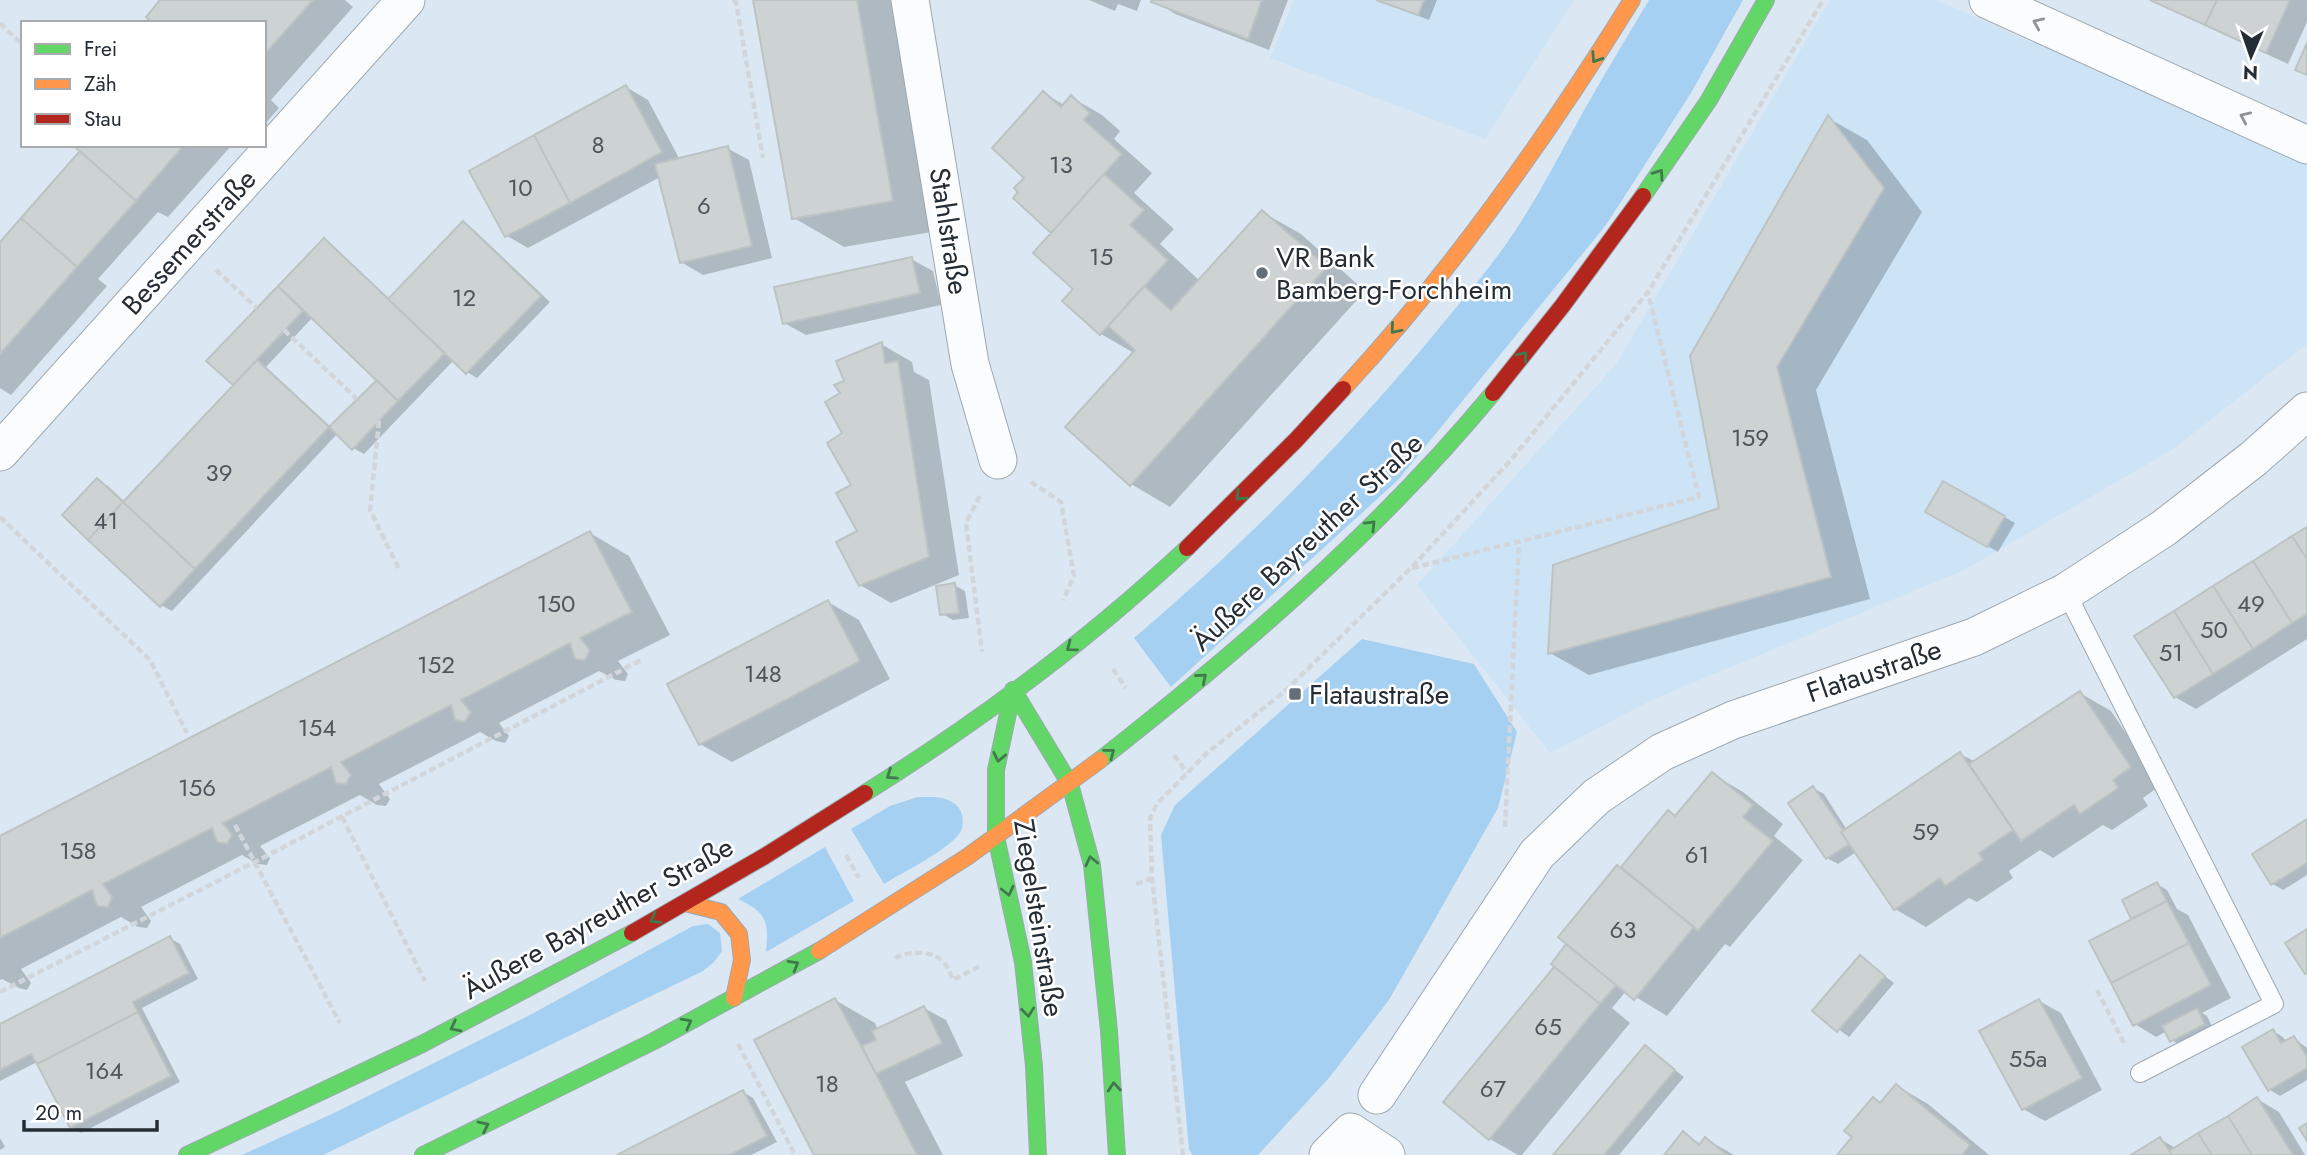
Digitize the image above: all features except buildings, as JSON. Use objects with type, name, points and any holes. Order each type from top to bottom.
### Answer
[{"type":"main road","name":"Äußere Bayreuther Straße","points":[[187,1155],[333,1088],[486,1012],[685,902],[888,778],[1088,635],[1151,580],[1262,474],[1335,399],[1424,295],[1514,180],[1632,0]]},
{"type":"main road","name":"Äußere Bayreuther Straße","points":[[423,1155],[601,1068],[734,998],[879,915],[1070,784],[1161,712],[1310,584],[1449,444],[1544,330],[1649,188],[1715,90],[1766,0]]},
{"type":"main road","points":[[1013,690],[1070,784]]},
{"type":"main road","name":"Ziegelsteinstraße","points":[[1013,690],[996,771],[996,837],[1023,962],[1034,1066],[1038,1155]]},
{"type":"main road","name":"Ziegelsteinstraße","points":[[1070,784],[1092,865],[1111,1056],[1117,1155]]},
{"type":"main road","points":[[685,902],[721,912],[739,934],[742,960],[734,998]]},
{"type":"street","name":"Bessemerstraße","points":[[0,452],[406,0]]},
{"type":"street","name":"Stahlstraße","points":[[910,0],[971,364],[998,460]]},
{"type":"street","points":[[1988,0],[2307,145]]},
{"type":"street","name":"Flataustraße","points":[[1377,1095],[1537,854],[1596,797],[1662,752],[1733,720],[1974,637],[2066,592],[2164,528],[2253,459],[2307,411]]},
{"type":"street","points":[[1340,1144],[1386,1155]]},
{"type":"lane","points":[[2066,592],[2274,1004],[2140,1073]]},
{"type":"path","points":[[733,0],[736,2],[763,158]]},
{"type":"path","points":[[0,23],[21,43]]},
{"type":"path","points":[[187,244],[257,308]]},
{"type":"path","points":[[1410,568],[1699,497],[1648,292]]},
{"type":"path","points":[[284,330],[357,400]]},
{"type":"path","points":[[379,421],[370,510],[400,570]]},
{"type":"path","points":[[982,652],[966,523],[998,460],[1061,502],[1074,576],[1062,598]]},
{"type":"path","points":[[0,517],[150,660],[187,733]]},
{"type":"path","points":[[1504,839],[1519,541]]},
{"type":"path","points":[[0,992],[641,660]]},
{"type":"path","points":[[1183,1155],[1149,836],[1150,818],[1157,804],[1187,774]]},
{"type":"path","points":[[342,817],[425,981]]},
{"type":"path","points":[[824,818],[902,954],[926,952],[944,962],[953,980]]},
{"type":"path","points":[[234,825],[340,1023]]},
{"type":"path","points":[[2097,990],[2140,1073]]},
{"type":"path","points":[[736,1040],[794,1155]]},
{"type":"shaded area","points":[[1294,0],[1574,0],[1485,139],[1270,58]]},
{"type":"shaded area","points":[[1649,0],[1743,0],[1691,93],[1606,225],[1398,480],[1171,687],[1134,638],[1247,536],[1319,464],[1388,389],[1480,278],[1533,202]]},
{"type":"shaded area","points":[[1830,0],[1937,0],[2307,165],[2307,344],[2172,450],[1964,570],[1654,699],[1550,753],[1417,585],[1617,363]]},
{"type":"shaded area","points":[[1362,639],[1474,664],[1517,732],[1498,808],[1389,1000],[1329,1078],[1258,1155],[1193,1155],[1189,1150],[1161,835],[1175,805]]},
{"type":"shaded area","points":[[918,797],[940,798],[955,804],[962,814],[961,831],[953,841],[935,854],[884,884],[851,829],[890,806]]},
{"type":"shaded area","points":[[825,847],[854,901],[766,952],[767,933],[764,919],[755,909],[738,899]]},
{"type":"shaded area","points":[[708,924],[720,933],[722,951],[703,971],[323,1155],[242,1155],[336,1112],[528,1016],[693,926]]},
{"type":"traffic: fast","points":[[1643,196],[1709,100],[1766,0]]},
{"type":"traffic: fast","points":[[1100,760],[1205,675],[1307,587],[1403,493],[1493,393]]},
{"type":"traffic: fast","points":[[865,793],[949,738],[1032,678],[1111,615],[1187,548]]},
{"type":"traffic: fast","points":[[1013,690],[1070,784],[1092,865],[1109,1031],[1117,1155]]},
{"type":"traffic: fast","points":[[1013,690],[996,770],[996,837],[1023,962],[1034,1066],[1038,1155]]},
{"type":"traffic: fast","points":[[187,1155],[422,1044],[632,933]]},
{"type":"traffic: fast","points":[[423,1155],[654,1041],[819,951]]},
{"type":"traffic: slow","points":[[1343,389],[1423,297],[1497,201],[1632,0]]},
{"type":"traffic: slow","points":[[819,951],[967,857],[1100,760]]},
{"type":"traffic: slow","points":[[685,903],[721,912],[739,934],[742,960],[734,998]]},
{"type":"traffic: jam","points":[[1493,393],[1563,305],[1643,196]]},
{"type":"traffic: jam","points":[[1187,548],[1296,440],[1343,389]]},
{"type":"traffic: jam","points":[[632,933],[765,856],[865,793]]},
{"type":"place","name":"VR Bank Bamberg-Forchheim","points":[[1262,273]]},
{"type":"place","name":"Flataustraße","points":[[1295,694]]}]
